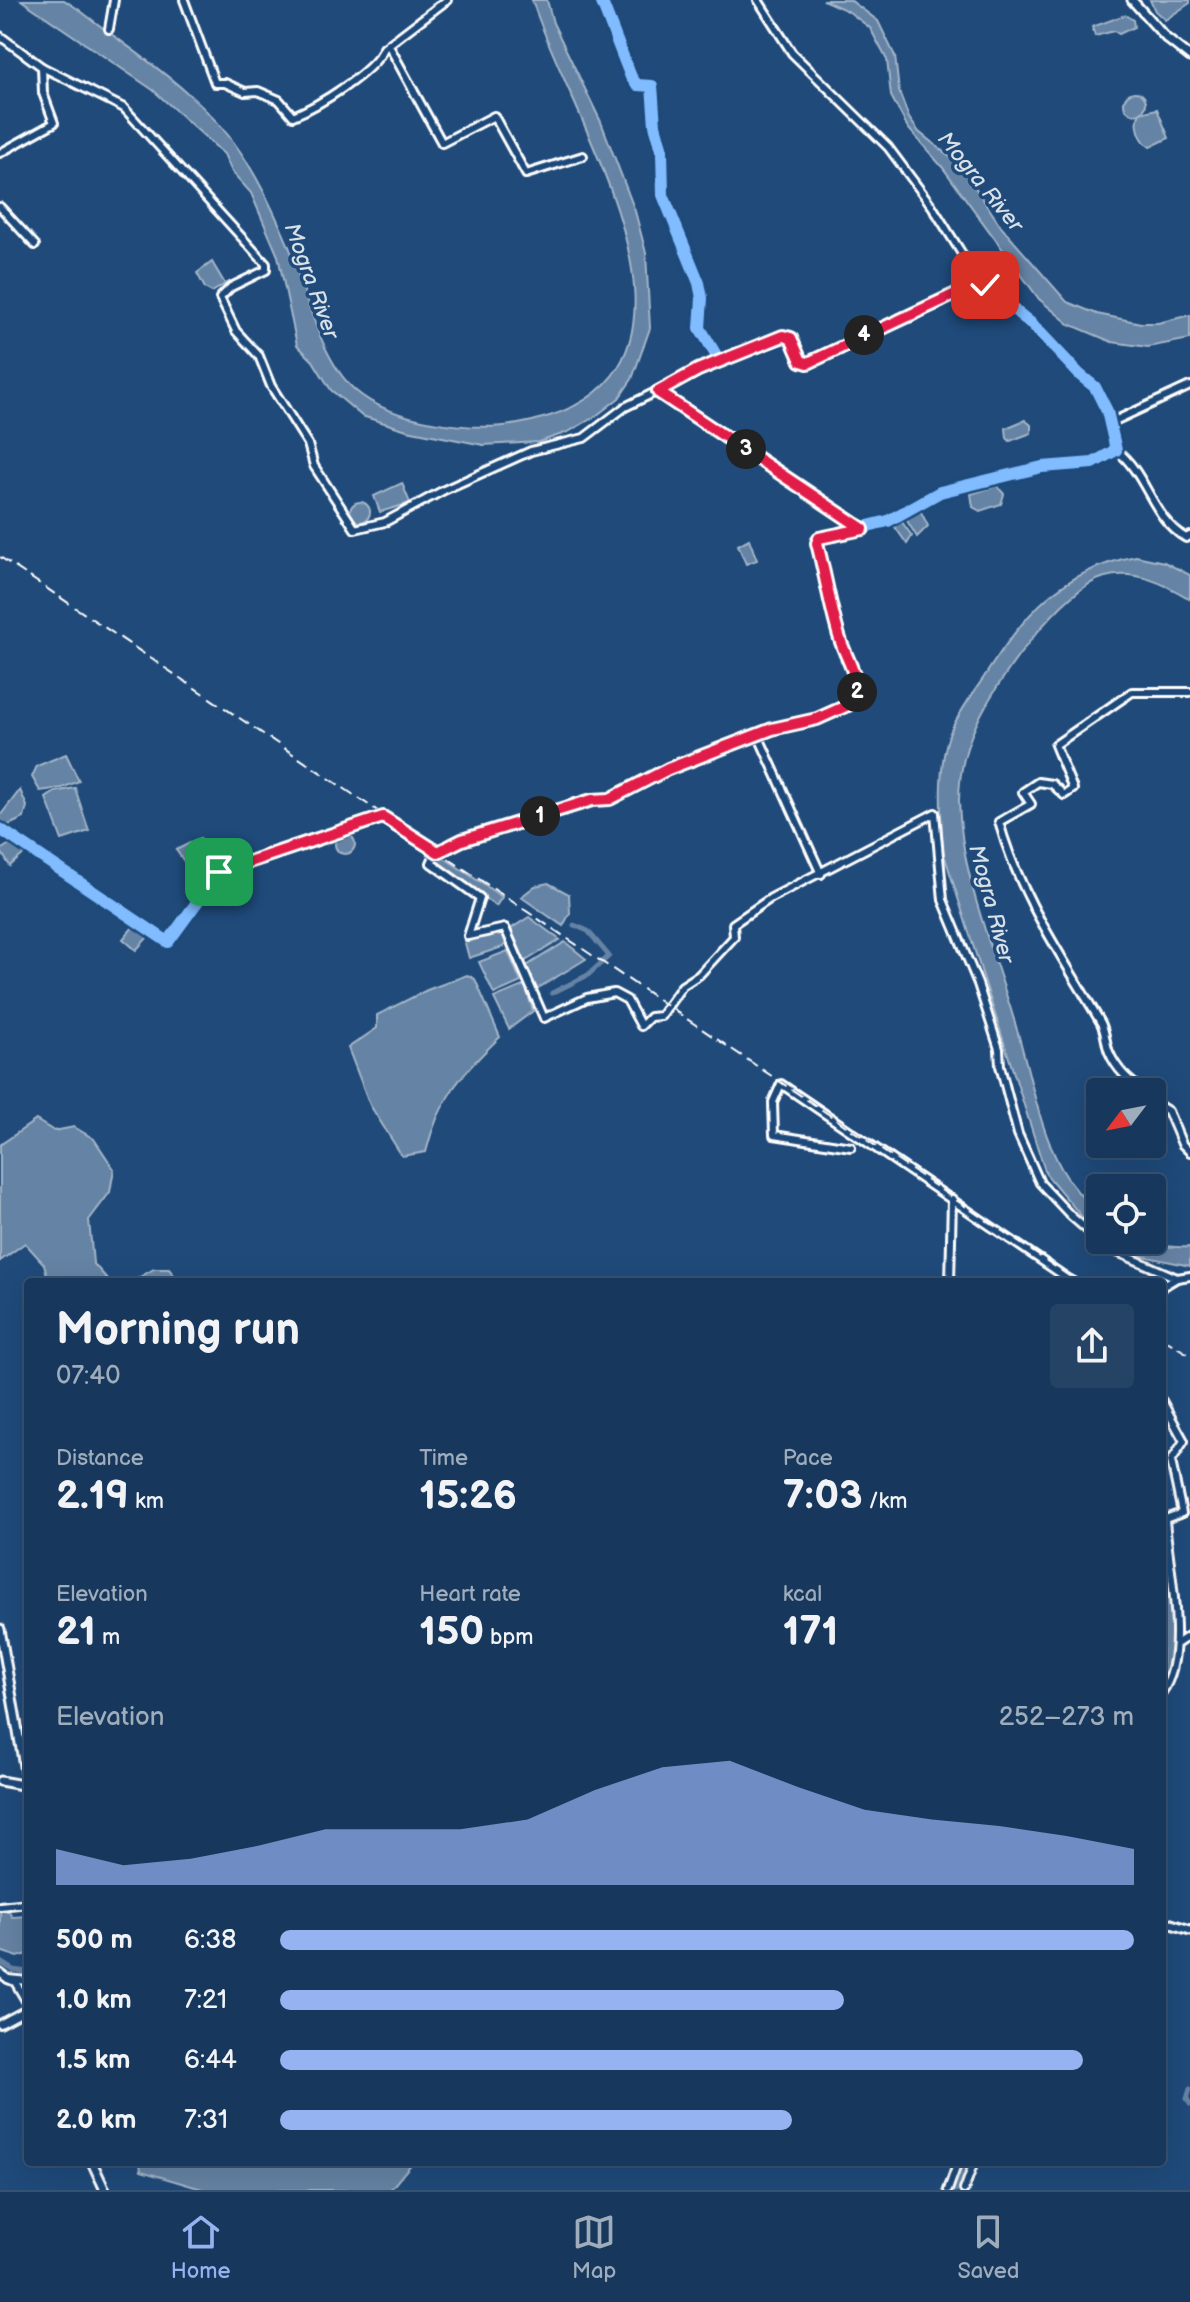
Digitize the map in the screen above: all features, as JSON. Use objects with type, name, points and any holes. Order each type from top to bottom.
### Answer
[{"type":"main road","points":[[1132,0],[1166,38],[1190,57]]},
{"type":"main road","points":[[0,1629],[24,1764]]},
{"type":"main road","points":[[0,1781],[24,1786]]},
{"type":"main road","points":[[1166,1922],[1190,1930]]},
{"type":"main road","points":[[94,2166],[105,2190]]},
{"type":"street","points":[[109,29],[114,0]]},
{"type":"street","points":[[184,0],[215,83],[225,83],[245,92],[258,91],[279,100],[292,116],[363,72],[389,46],[447,0]]},
{"type":"street","points":[[601,0],[631,77],[637,85],[652,86],[655,125],[662,150],[663,195],[701,291],[700,328],[721,360]]},
{"type":"street","points":[[758,0],[792,53],[888,147],[932,206],[974,273],[975,285]]},
{"type":"street","points":[[0,36],[42,67],[124,108],[266,264],[266,270],[231,287],[220,298],[236,331],[259,356],[271,386],[308,444],[314,466],[355,529],[385,522],[434,495],[531,451],[584,438],[625,407],[721,360],[783,336],[791,338],[801,361],[808,363],[975,285],[985,285],[1033,325],[1095,387],[1110,423],[1116,450],[1134,467],[1171,527],[1186,538],[1190,536]]},
{"type":"street","points":[[389,46],[442,143],[494,116],[526,174],[583,156]]},
{"type":"street","points":[[0,153],[54,123],[43,93],[42,67]]},
{"type":"street","points":[[0,207],[35,245]]},
{"type":"street","points":[[1110,423],[1190,386]]},
{"type":"street","points":[[658,392],[863,529]]},
{"type":"street","points":[[1116,450],[1093,463],[1042,467],[940,492],[888,521],[819,538],[817,543],[839,639],[852,663],[858,690],[855,702],[817,719],[758,735],[668,769],[610,799],[588,801],[462,840],[436,852],[431,863],[480,898],[468,936],[505,928],[544,1018],[587,998],[614,993],[627,1000],[641,1026],[650,1017],[661,1016],[682,986],[699,975],[734,937],[733,924],[771,898],[935,813],[943,900],[988,1014],[1018,1134],[1040,1183],[1071,1216],[1108,1248],[1177,1278]]},
{"type":"street","points":[[1125,1078],[1114,1063],[1103,1027],[1034,914],[999,822],[1031,804],[1023,792],[1032,785],[1052,784],[1064,795],[1073,789],[1055,745],[1073,730],[1132,692],[1190,692]]},
{"type":"street","points":[[758,735],[821,874]]},
{"type":"street","points":[[0,829],[168,942],[221,871],[383,817],[436,852]]},
{"type":"street","points":[[851,1147],[774,1135],[773,1102],[781,1084],[1067,1278]]},
{"type":"street","points":[[1166,1110],[1182,1144],[1190,1152]]},
{"type":"street","points":[[950,1278],[952,1199]]},
{"type":"street","points":[[1166,1285],[1177,1278],[1190,1276]]},
{"type":"street","points":[[1166,1408],[1184,1441],[1171,1461],[1182,1513],[1166,1519]]},
{"type":"street","points":[[1166,1529],[1178,1643],[1172,1681],[1166,1688]]},
{"type":"street","points":[[1178,1643],[1190,1635]]},
{"type":"street","points":[[0,1906],[24,1903]]},
{"type":"street","points":[[0,1973],[15,1982],[24,1999]]},
{"type":"street","points":[[8,1979],[24,1981]]},
{"type":"street","points":[[0,2012],[2,2022],[24,2009]]},
{"type":"street","points":[[948,2190],[957,2166]]},
{"type":"street","points":[[964,2190],[973,2166]]},
{"type":"water","points":[[21,0],[64,0],[170,78],[212,116],[253,172],[264,193],[290,249],[324,344],[343,378],[356,391],[371,402],[411,417],[478,427],[518,424],[587,399],[624,357],[635,304],[627,242],[606,177],[532,0],[547,0],[553,23],[601,122],[635,211],[646,253],[650,328],[632,379],[619,398],[596,416],[568,432],[539,442],[483,445],[407,430],[362,416],[331,390],[313,361],[297,345],[278,256],[251,193],[232,172],[224,154],[153,90]]},
{"type":"water","points":[[823,0],[850,0],[878,21],[895,56],[899,91],[909,118],[919,132],[961,166],[1002,228],[1067,302],[1097,314],[1141,323],[1158,323],[1190,315],[1190,339],[1148,347],[1112,342],[1069,324],[1039,299],[943,168],[908,128],[891,96],[887,60],[870,28],[848,11]]},
{"type":"water","points":[[1150,0],[1190,0],[1190,3],[1165,20],[1155,11]]},
{"type":"water","points":[[1125,15],[1133,20],[1134,27],[1119,34],[1114,31],[1095,36],[1092,27]]},
{"type":"water","points":[[1135,92],[1143,95],[1146,103],[1143,111],[1135,114],[1127,111],[1124,103],[1127,95]]},
{"type":"water","points":[[1157,109],[1169,138],[1150,147],[1139,132],[1138,117],[1140,113]]},
{"type":"water","points":[[212,262],[225,284],[212,292],[205,288],[197,273]]},
{"type":"water","points":[[1025,420],[1031,425],[1031,433],[1010,441],[1006,428]]},
{"type":"water","points":[[402,483],[410,503],[380,512],[374,496]]},
{"type":"water","points":[[997,486],[1004,494],[1001,504],[980,511],[973,507],[971,494]]},
{"type":"water","points":[[360,502],[367,505],[370,512],[367,519],[360,522],[353,519],[350,512],[353,505]]},
{"type":"water","points":[[919,508],[928,526],[917,537],[904,516]]},
{"type":"water","points":[[899,518],[912,536],[907,544],[893,524]]},
{"type":"water","points":[[749,539],[757,560],[746,564],[738,545]]},
{"type":"water","points":[[1136,556],[1164,562],[1190,575],[1190,599],[1160,583],[1138,576],[1116,575],[1088,585],[1069,599],[1013,663],[985,707],[966,753],[959,792],[966,860],[981,917],[1041,1118],[1065,1174],[1086,1199],[1086,1221],[1046,1174],[943,851],[941,778],[945,749],[956,720],[1014,634],[1046,598],[1086,572]]},
{"type":"water","points":[[66,754],[79,781],[62,788],[40,791],[32,777],[37,766]]},
{"type":"water","points":[[75,788],[89,831],[62,840],[46,798],[55,792]]},
{"type":"water","points":[[20,790],[27,806],[24,818],[2,828],[0,816]]},
{"type":"water","points":[[345,834],[352,837],[355,844],[352,851],[345,854],[338,851],[335,844],[338,837]]},
{"type":"water","points":[[200,838],[219,870],[199,883],[176,850]]},
{"type":"water","points":[[15,841],[26,852],[10,866],[0,850]]},
{"type":"water","points":[[440,855],[502,897],[496,906],[435,864]]},
{"type":"water","points":[[548,883],[569,894],[570,913],[563,926],[521,897],[535,886]]},
{"type":"water","points":[[529,917],[560,940],[522,963],[509,930]]},
{"type":"water","points":[[133,927],[148,937],[136,950],[123,939]]},
{"type":"water","points":[[501,931],[506,942],[503,947],[469,958],[464,939]]},
{"type":"water","points":[[565,942],[586,959],[535,990],[525,967]]},
{"type":"water","points":[[508,951],[521,982],[494,994],[479,962]]},
{"type":"water","points":[[467,975],[475,979],[500,1037],[453,1088],[431,1133],[426,1152],[402,1156],[370,1105],[348,1048],[377,1028],[377,1015],[427,990]]},
{"type":"water","points":[[525,985],[533,1011],[509,1029],[494,998]]},
{"type":"water","points":[[36,1120],[54,1131],[74,1127],[94,1139],[114,1169],[110,1192],[89,1220],[93,1263],[106,1278],[48,1278],[44,1264],[25,1243],[0,1261],[0,1145]]},
{"type":"water","points":[[1166,1246],[1190,1247],[1190,1266],[1139,1254],[1166,1254]]},
{"type":"water","points":[[154,1269],[169,1269],[177,1278],[138,1278]]},
{"type":"water","points":[[1166,1572],[1173,1625],[1166,1683]]},
{"type":"water","points":[[8,1910],[12,1917],[24,1916],[24,1955],[18,1957],[0,1951],[0,1911]]},
{"type":"water","points":[[140,2166],[410,2166],[390,2190],[205,2190],[141,2171]]},
{"type":"waterway","points":[[552,993],[588,975],[609,956],[588,931],[574,925]]},
{"type":"waterway","points":[[0,1962],[13,1970],[24,1971]]},
{"type":"waterway","points":[[1190,2089],[1187,2099],[1190,2104]]},
{"type":"waterway","points":[[956,2190],[963,2166]]},
{"type":"railway","points":[[0,557],[1072,1278]]},
{"type":"railway","points":[[1166,1340],[1190,1355]]},
{"type":"cycle path","points":[[0,829],[168,942],[219,872],[381,818],[438,852],[462,840],[592,800],[610,799],[668,769],[772,729],[817,719],[855,702],[856,684],[836,625],[817,543],[819,538],[888,521],[940,492],[1042,467],[1093,463],[1116,450],[1107,411],[1095,387],[1033,325],[981,283],[808,363],[801,361],[789,336],[719,360],[700,328],[702,298],[699,283],[663,195],[662,150],[655,125],[652,86],[637,85],[631,77],[601,0]]},
{"type":"route","points":[[219,872],[373,823],[383,817],[438,852],[462,840],[592,800],[605,801],[668,769],[772,729],[817,719],[855,702],[858,690],[852,663],[839,639],[817,539],[863,529],[658,392],[698,370],[783,336],[793,340],[801,361],[808,363],[888,323],[979,283],[985,285]]},
{"type":"water label","name":"Mogra River","points":[[980,182]]},
{"type":"water label","name":"Mogra River","points":[[311,281]]},
{"type":"water label","name":"Mogra River","points":[[991,904]]}]
